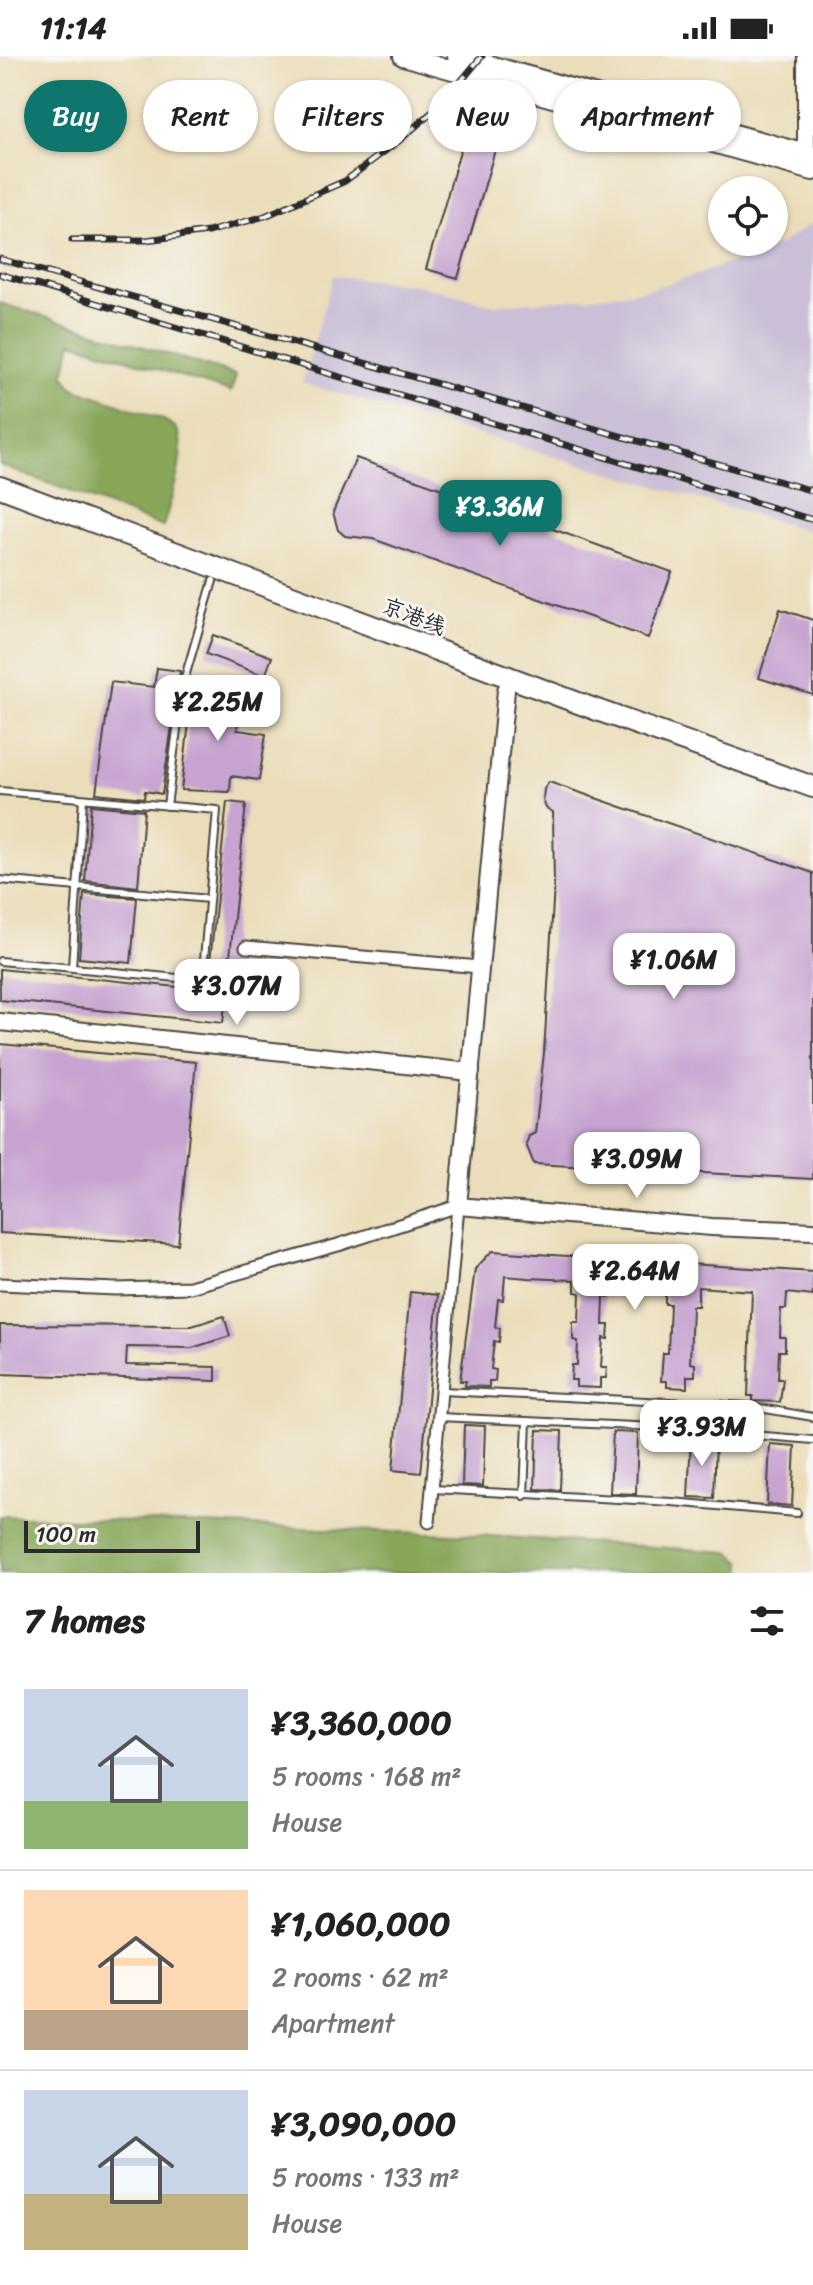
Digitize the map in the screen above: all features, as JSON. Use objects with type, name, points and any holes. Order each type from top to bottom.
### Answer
[{"type":"highway","name":"京港线","points":[[0,487],[597,710],[813,787]]},
{"type":"highway","name":"京港线","points":[[0,501],[813,801]]},
{"type":"main road","points":[[403,56],[811,160]]},
{"type":"main road","points":[[457,56],[811,160]]},
{"type":"street","points":[[806,56],[811,160]]},
{"type":"street","points":[[429,1522],[506,690]]},
{"type":"street","points":[[246,947],[480,967]]},
{"type":"street","points":[[0,1022],[471,1072]]},
{"type":"street","points":[[0,1284],[116,1289],[190,1287],[458,1206],[712,1227],[813,1231]]},
{"type":"lane","points":[[167,806],[183,684],[213,581]]},
{"type":"lane","points":[[0,791],[217,810],[203,971],[188,979],[0,961]]},
{"type":"lane","points":[[72,967],[83,799]]},
{"type":"lane","points":[[0,880],[209,899]]},
{"type":"lane","points":[[441,1391],[748,1406],[813,1417]]},
{"type":"lane","points":[[439,1417],[656,1427],[813,1440]]},
{"type":"lane","points":[[524,1496],[527,1421]]},
{"type":"lane","points":[[432,1489],[672,1502],[797,1513]]},
{"type":"shaded area","points":[[813,222],[813,532],[302,383],[333,276],[419,285],[494,305],[587,298],[650,289],[749,256],[788,256],[788,239]]},
{"type":"green space","points":[[0,303],[236,375],[231,392],[72,342],[64,375],[73,388],[164,420],[175,427],[179,435],[180,460],[163,527],[0,465]]},
{"type":"green space","points":[[0,1516],[476,1535],[730,1552],[741,1561],[743,1573],[0,1573]]},
{"type":"building","points":[[460,152],[494,152],[458,278],[426,269]]},
{"type":"building","points":[[356,458],[672,572],[648,638],[373,539],[345,536],[338,530],[333,512]]},
{"type":"building","points":[[780,609],[813,620],[813,695],[759,678]]},
{"type":"building","points":[[213,635],[272,657],[265,676],[206,654]]},
{"type":"building","points":[[157,668],[180,671],[162,794],[145,791],[144,798],[96,793],[111,682],[154,687]]},
{"type":"building","points":[[189,683],[215,686],[214,692],[241,695],[237,730],[266,734],[259,780],[231,776],[230,792],[181,790],[192,697],[187,696]]},
{"type":"building","points":[[549,782],[813,873],[813,1179],[534,1164],[526,1144],[529,1136],[535,1133],[544,1053],[554,885],[553,812],[546,808],[543,800],[544,789]]},
{"type":"building","points":[[227,802],[246,804],[223,1023],[0,1000],[0,969],[207,990]]},
{"type":"building","points":[[91,805],[144,810],[138,887],[85,881]]},
{"type":"building","points":[[84,894],[137,898],[131,963],[79,958]]},
{"type":"building","points":[[0,1044],[196,1062],[178,1244],[0,1233]]},
{"type":"building","points":[[492,1251],[813,1272],[813,1296],[787,1293],[786,1309],[781,1309],[780,1337],[785,1337],[785,1351],[779,1351],[778,1379],[783,1379],[780,1402],[753,1401],[753,1396],[748,1396],[752,1291],[698,1287],[698,1306],[692,1306],[690,1363],[695,1364],[695,1376],[687,1376],[687,1388],[667,1387],[667,1381],[661,1381],[663,1353],[668,1353],[670,1304],[665,1304],[665,1285],[610,1282],[610,1297],[604,1296],[603,1325],[609,1325],[608,1339],[603,1338],[601,1367],[607,1367],[606,1378],[600,1378],[600,1388],[576,1387],[576,1380],[571,1380],[572,1365],[577,1365],[578,1341],[573,1340],[573,1322],[579,1322],[580,1293],[575,1292],[575,1280],[505,1276],[503,1300],[498,1299],[495,1327],[500,1328],[499,1342],[494,1341],[491,1369],[496,1370],[495,1381],[489,1381],[489,1387],[465,1386],[466,1381],[460,1381],[475,1269]]},
{"type":"building","points":[[410,1292],[438,1295],[421,1473],[393,1470]]},
{"type":"building","points":[[224,1316],[230,1336],[192,1348],[127,1347],[126,1365],[216,1367],[216,1381],[0,1374],[0,1325],[192,1326]]},
{"type":"building","points":[[464,1425],[485,1426],[483,1486],[462,1485]]},
{"type":"building","points":[[537,1430],[562,1431],[560,1490],[535,1489]]},
{"type":"building","points":[[613,1432],[638,1433],[636,1494],[610,1493]]},
{"type":"building","points":[[691,1437],[716,1438],[714,1498],[688,1497]]},
{"type":"building","points":[[770,1444],[795,1446],[792,1506],[767,1504]]},
{"type":"railway","points":[[72,240],[146,240],[208,232],[265,216],[345,181],[443,103],[482,56]]},
{"type":"railway","points":[[0,259],[813,491]]},
{"type":"railway","points":[[0,274],[813,520]]}]
